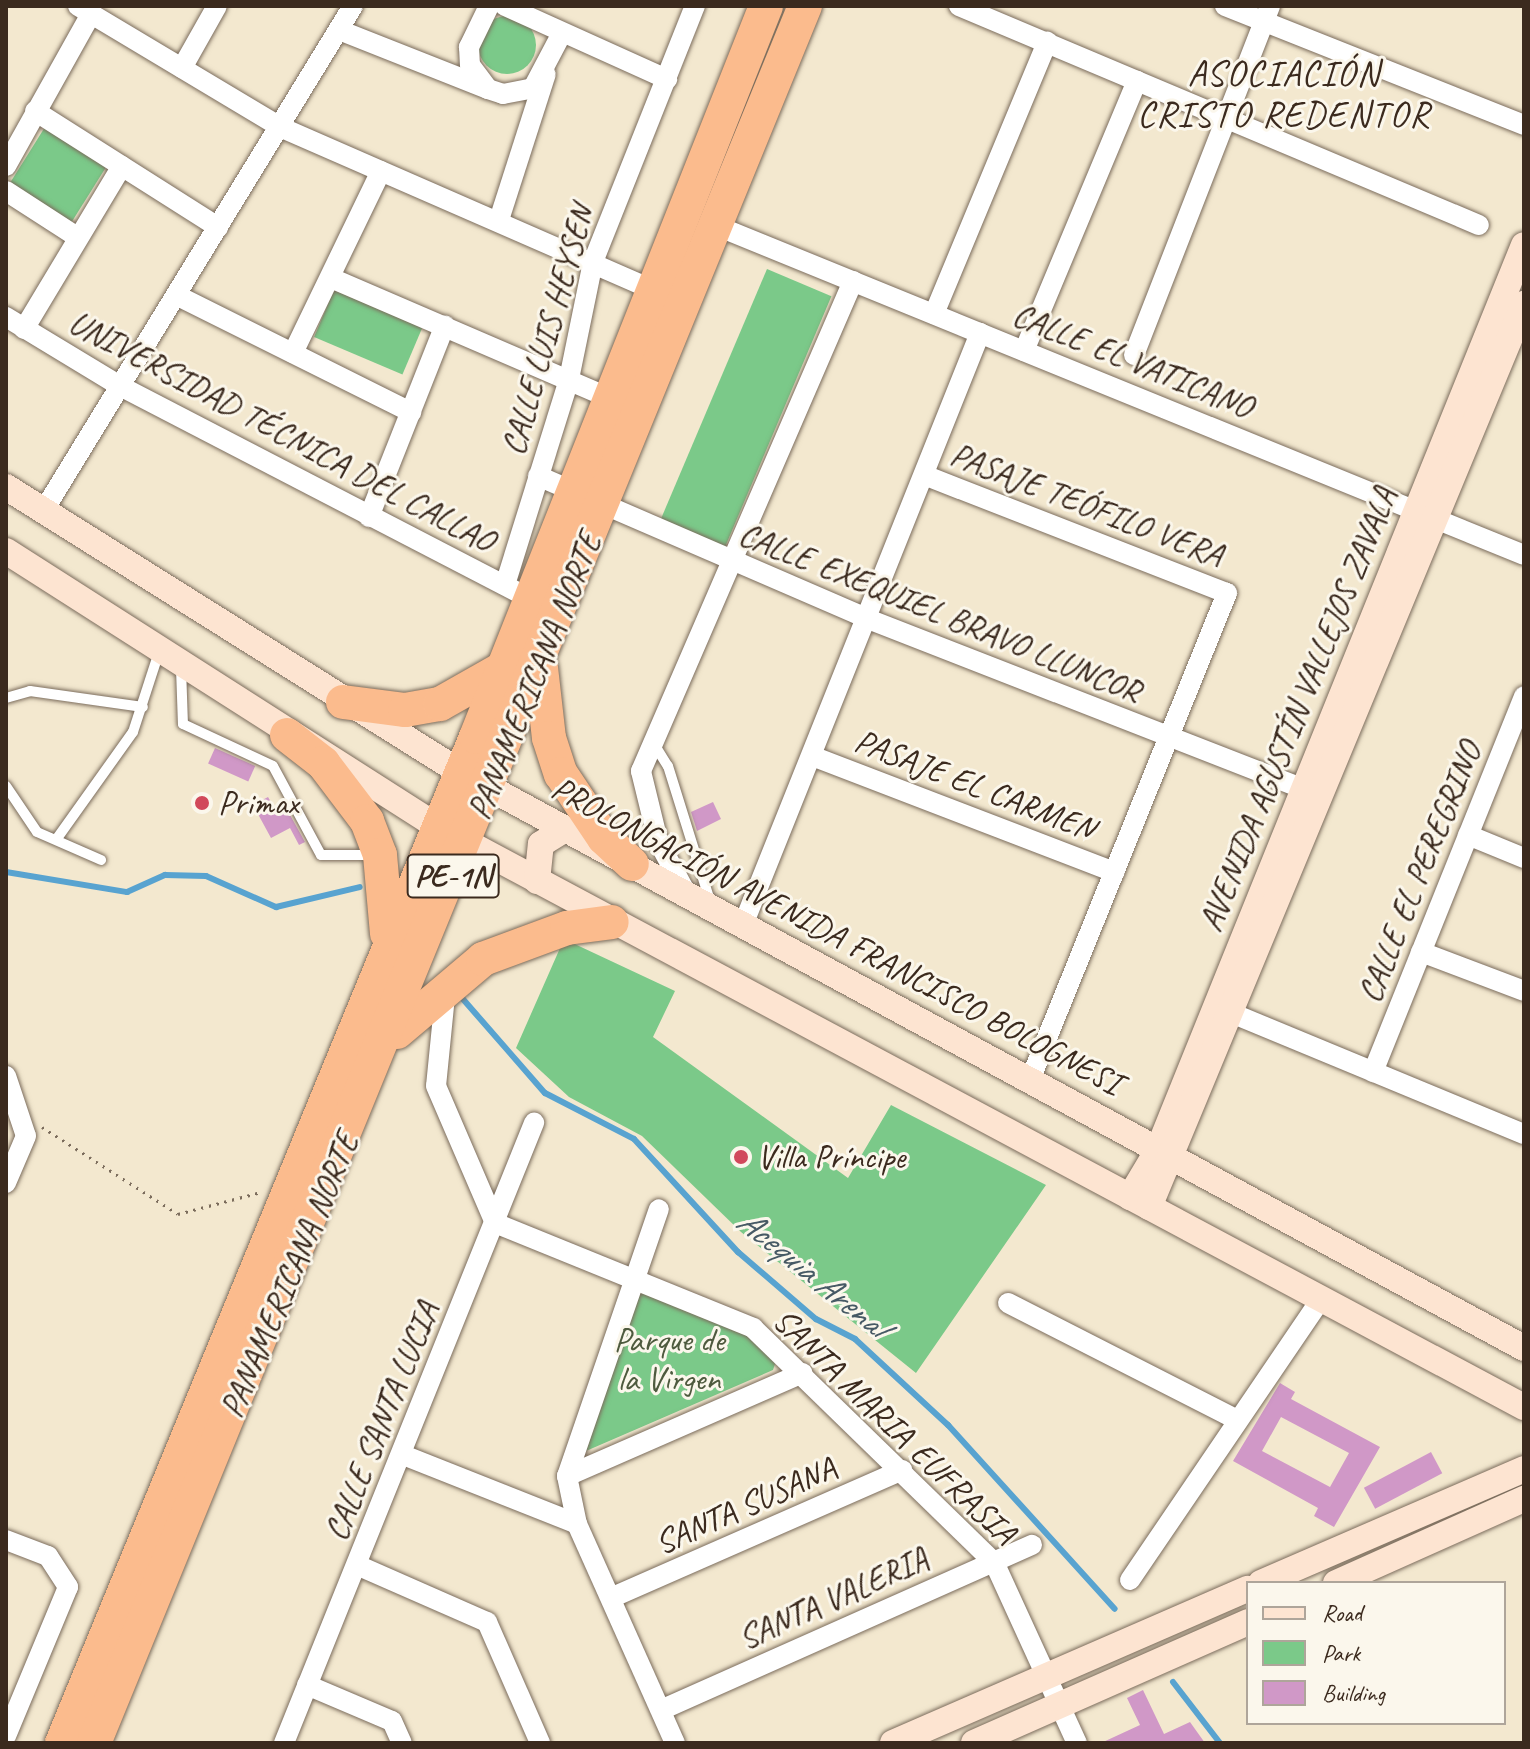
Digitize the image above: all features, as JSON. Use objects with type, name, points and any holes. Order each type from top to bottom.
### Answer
[{"type":"highway","name":"PANAMERICANA NORTE","points":[[475,780],[517,592],[572,492],[766,6]]},
{"type":"highway","name":"PANAMERICANA NORTE","points":[[94,1743],[384,1048],[452,835],[475,780],[541,662],[805,6]]},
{"type":"highway","points":[[541,662],[542,700],[561,774],[596,828],[632,864]]},
{"type":"highway","points":[[343,702],[405,710],[440,704],[500,670]]},
{"type":"highway","points":[[280,751],[347,790],[380,855],[389,907],[385,960]]},
{"type":"highway","name":"PANAMERICANA NORTE","points":[[62,1743],[385,960],[452,835]]},
{"type":"highway","points":[[384,1048],[446,984],[524,940],[612,922]]},
{"type":"main road","name":"AVENIDA AGUSTÍN VALLEJOS ZAVALA","points":[[1166,1154],[1427,515],[1524,245]]},
{"type":"main road","name":"AVENIDA AGUSTÍN VALLEJOS ZAVALA","points":[[1427,515],[1524,304]]},
{"type":"main road","name":"PROLONGACIÓN AVENIDA FRANCISCO BOLOGNESI","points":[[6,487],[343,702],[475,780],[1524,1348]]},
{"type":"main road","points":[[6,551],[171,655],[280,751],[452,835],[1524,1407]]},
{"type":"main road","name":"AVENIDA AGUSTÍN VALLEJOS ZAVALA","points":[[1140,1202],[1234,1014],[1313,794]]},
{"type":"main road","points":[[537,881],[541,844],[565,829]]},
{"type":"main road","points":[[1266,1581],[1524,1469]]},
{"type":"main road","points":[[1340,1581],[1524,1499]]},
{"type":"main road","points":[[893,1743],[1246,1590]]},
{"type":"main road","points":[[974,1743],[1246,1623]]},
{"type":"street","points":[[182,68],[217,6]]},
{"type":"street","points":[[44,510],[353,6]]},
{"type":"street","points":[[488,89],[470,65],[469,47],[489,6]]},
{"type":"street","points":[[505,6],[667,79]]},
{"type":"street","name":"CALLE LUIS HEYSEN","points":[[517,592],[538,476],[569,379],[593,262],[695,6]]},
{"type":"street","points":[[959,6],[1479,225]]},
{"type":"street","points":[[1225,6],[1266,14],[1524,125]]},
{"type":"street","points":[[6,166],[84,10],[280,127],[499,220],[653,290]]},
{"type":"street","points":[[1134,355],[1266,14]]},
{"type":"street","points":[[339,30],[488,89],[523,93],[546,74]]},
{"type":"street","points":[[499,220],[562,33]]},
{"type":"street","points":[[934,314],[1047,42]]},
{"type":"street","points":[[1024,351],[1137,81]]},
{"type":"street","points":[[35,111],[218,227]]},
{"type":"street","points":[[24,329],[122,166]]},
{"type":"street","points":[[293,353],[381,171]]},
{"type":"street","points":[[6,191],[77,237]]},
{"type":"street","name":"CALLE EL VATICANO","points":[[717,226],[1524,555]]},
{"type":"street","points":[[331,278],[610,398]]},
{"type":"street","points":[[687,895],[645,802],[641,771],[735,564],[853,281]]},
{"type":"street","points":[[176,295],[411,412]]},
{"type":"street","name":"UNIVERSIDAD TÉCNICA DEL CALLAO","points":[[6,317],[120,386],[517,592]]},
{"type":"street","points":[[369,517],[445,325]]},
{"type":"street","points":[[743,925],[980,333]]},
{"type":"street","name":"PASAJE TEÓFILO VERA","points":[[924,475],[1227,593],[1170,738]]},
{"type":"street","name":"CALLE EXEQUIEL BRAVO LLUNCOR","points":[[538,476],[602,508],[868,619],[1313,794]]},
{"type":"street","name":"CALLE EL PEREGRINO","points":[[1373,1072],[1522,708]]},
{"type":"street","points":[[1030,1080],[1170,738]]},
{"type":"street","name":"PASAJE EL CARMEN","points":[[812,756],[1114,872]]},
{"type":"street","points":[[1468,835],[1524,858]]},
{"type":"street","points":[[1421,952],[1524,991]]},
{"type":"street","points":[[446,984],[436,1086],[495,1223]]},
{"type":"street","points":[[1234,1014],[1524,1134]]},
{"type":"street","points":[[6,1076],[25,1117],[26,1136],[6,1183]]},
{"type":"street","name":"CALLE SANTA LUCIA","points":[[284,1743],[403,1455],[534,1123]]},
{"type":"street","points":[[659,1209],[567,1476],[577,1524],[613,1597],[675,1743]]},
{"type":"street","name":"SANTA MARIA EUFRASIA","points":[[495,1223],[633,1283],[753,1328],[803,1373],[994,1562],[1077,1743]]},
{"type":"street","points":[[1130,1580],[1234,1418],[1321,1299]]},
{"type":"street","points":[[1008,1303],[1234,1418]]},
{"type":"street","points":[[567,1476],[803,1373]]},
{"type":"street","points":[[403,1455],[577,1524]]},
{"type":"street","name":"SANTA SUSANA","points":[[613,1597],[902,1470]]},
{"type":"street","points":[[6,1540],[48,1556],[66,1575],[68,1587],[6,1736]]},
{"type":"street","name":"SANTA VALERIA","points":[[661,1710],[1032,1545]]},
{"type":"street","points":[[357,1565],[487,1622],[540,1743]]},
{"type":"street","points":[[307,1685],[392,1721],[402,1743]]},
{"type":"lane","points":[[58,837],[143,707],[171,655]]},
{"type":"lane","points":[[171,655],[183,724],[280,751],[321,855],[380,855]]},
{"type":"lane","points":[[6,698],[30,691],[143,707]]},
{"type":"lane","points":[[653,743],[668,766],[711,907]]},
{"type":"lane","points":[[6,786],[37,832],[58,837],[101,860]]},
{"type":"path","points":[[25,1117],[188,1216],[293,1182]]},
{"type":"green space","points":[[507,16],[518,18],[527,25],[534,34],[534,56],[527,65],[518,72],[507,74],[496,72],[487,65],[480,56],[478,45],[480,34],[487,25],[496,18]]},
{"type":"green space","points":[[45,127],[107,166],[71,223],[9,184]]},
{"type":"green space","points":[[767,269],[831,296],[725,547],[661,519]]},
{"type":"green space","points":[[334,290],[422,328],[402,374],[314,337]]},
{"type":"green space","name":"Villa Príncipe","points":[[564,939],[675,991],[653,1037],[848,1178],[891,1105],[1046,1185],[916,1373],[741,1232],[642,1136],[569,1097],[516,1048]]},
{"type":"green space","name":"Parque de la Virgen","points":[[639,1290],[745,1332],[776,1361],[773,1370],[586,1451]]},
{"type":"building","points":[[215,748],[255,766],[248,781],[208,764]]},
{"type":"building","points":[[268,797],[275,809],[284,804],[305,842],[299,845],[290,828],[271,838],[253,805]]},
{"type":"building","points":[[713,802],[721,819],[697,831],[691,812]]},
{"type":"building","points":[[1280,1383],[1295,1392],[1291,1399],[1380,1447],[1334,1527],[1314,1516],[1318,1508],[1233,1461]],"holes":[[[1281,1417],[1349,1453],[1330,1487],[1262,1451]]]},
{"type":"building","points":[[1431,1452],[1442,1473],[1375,1509],[1364,1488]]},
{"type":"building","points":[[1143,1690],[1164,1734],[1190,1722],[1205,1743],[1101,1743],[1140,1725],[1127,1698]]},
{"type":"waterway","name":"Acequia Arenal","points":[[6,872],[127,892],[165,875],[206,876],[276,907],[360,887]]},
{"type":"waterway","name":"Acequia Arenal","points":[[462,998],[545,1093],[634,1139],[738,1252],[816,1319],[855,1339],[948,1425],[1115,1609]]},
{"type":"waterway","name":"Acequia Arenal","points":[[1173,1682],[1220,1743]]},
{"type":"place","name":"Primax","points":[[202,803]]},
{"type":"place","name":"Villa Príncipe","points":[[741,1157]]},
{"type":"district","name":"ASOCIACIÓN CRISTO REDENTOR","points":[[1284,94]]}]
